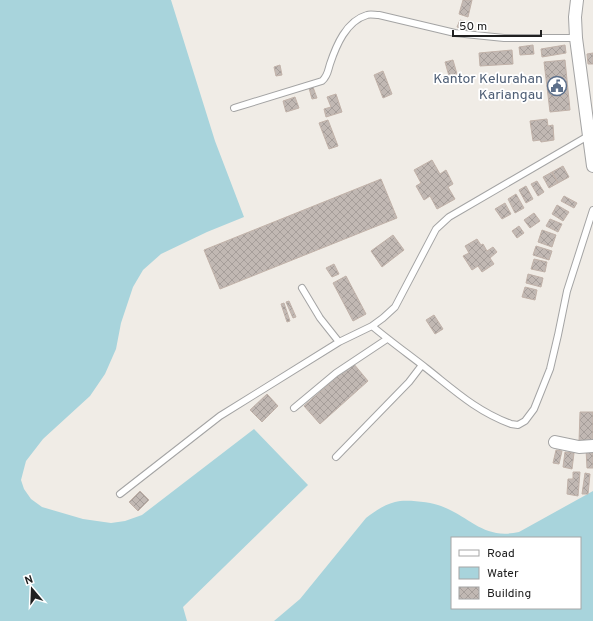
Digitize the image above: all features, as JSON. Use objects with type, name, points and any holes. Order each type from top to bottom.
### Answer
[{"type":"street","points":[[577,0],[575,17],[576,38],[593,166]]},
{"type":"street","points":[[555,442],[579,447],[593,446]]},
{"type":"lane","points":[[234,108],[322,81],[328,73],[337,44],[352,24],[359,18],[368,15],[379,15],[455,33],[504,38],[576,38]]},
{"type":"lane","points":[[120,494],[220,416],[339,342],[372,326],[383,318],[395,307],[436,229],[442,223],[459,211],[588,136]]},
{"type":"lane","points":[[372,326],[471,404],[511,424],[518,425],[525,421],[534,409],[550,369],[567,291],[593,210]]},
{"type":"lane","points":[[302,288],[320,318],[339,342]]},
{"type":"lane","points":[[294,408],[336,373],[387,339]]},
{"type":"lane","points":[[336,457],[409,382],[422,365]]},
{"type":"water","points":[[0,0],[171,0],[215,141],[244,217],[207,232],[161,254],[143,270],[133,287],[121,323],[116,349],[105,374],[90,396],[43,439],[26,461],[21,480],[24,489],[31,499],[42,507],[83,519],[111,523],[125,521],[142,515],[254,429],[308,485],[183,607],[187,621],[0,621]]},
{"type":"water","points":[[593,491],[593,621],[274,621],[300,599],[366,518],[380,508],[391,503],[399,501],[418,501],[431,503],[441,506],[486,530],[507,534],[519,532]]},
{"type":"building","points":[[463,0],[472,0],[468,17],[459,14]]},
{"type":"building","points":[[460,20],[470,23],[467,30],[457,27]]},
{"type":"building","points":[[533,45],[534,54],[520,55],[519,47]]},
{"type":"building","points":[[565,45],[566,53],[542,57],[541,49]]},
{"type":"building","points":[[512,50],[513,64],[480,66],[479,53]]},
{"type":"building","points":[[593,53],[593,64],[588,64],[587,54]]},
{"type":"building","points":[[453,60],[457,74],[449,76],[445,62]]},
{"type":"building","name":"Kantor Kelurahan Kariangau","points":[[565,60],[570,110],[550,112],[544,62]]},
{"type":"building","points":[[280,65],[282,75],[276,76],[274,67]]},
{"type":"building","points":[[383,71],[392,94],[383,98],[374,75]]},
{"type":"building","points":[[313,87],[317,98],[312,99],[309,88]]},
{"type":"building","points":[[336,94],[342,112],[326,117],[324,109],[331,107],[327,97]]},
{"type":"building","points":[[295,97],[299,108],[286,112],[283,101]]},
{"type":"building","points":[[547,119],[548,126],[553,125],[554,140],[541,142],[540,140],[533,141],[530,121]]},
{"type":"building","points":[[328,120],[338,146],[329,149],[319,123]]},
{"type":"building","points":[[432,160],[440,174],[446,170],[453,184],[448,187],[455,199],[437,209],[430,196],[424,200],[416,186],[421,183],[414,170]]},
{"type":"building","points":[[563,166],[569,177],[558,183],[552,172]]},
{"type":"building","points":[[552,172],[558,183],[549,188],[543,177]]},
{"type":"building","points":[[381,179],[397,218],[220,289],[204,250]]},
{"type":"building","points":[[537,181],[544,192],[538,196],[531,184]]},
{"type":"building","points":[[526,186],[533,199],[526,203],[519,190]]},
{"type":"building","points":[[516,194],[524,208],[515,213],[508,199]]},
{"type":"building","points":[[564,196],[577,203],[574,208],[561,201]]},
{"type":"building","points":[[505,203],[511,214],[502,219],[495,209]]},
{"type":"building","points":[[557,205],[569,212],[563,221],[552,214]]},
{"type":"building","points":[[534,213],[540,221],[530,228],[524,220]]},
{"type":"building","points":[[550,219],[562,224],[558,232],[546,226]]},
{"type":"building","points":[[519,226],[524,233],[517,238],[512,231]]},
{"type":"building","points":[[542,230],[556,235],[552,247],[538,242]]},
{"type":"building","points":[[393,235],[404,250],[382,267],[371,251]]},
{"type":"building","points":[[477,239],[481,245],[483,244],[487,251],[493,247],[497,252],[490,258],[494,264],[482,272],[478,266],[472,270],[463,256],[469,253],[465,246]]},
{"type":"building","points":[[536,246],[552,251],[549,260],[533,255]]},
{"type":"building","points":[[534,259],[547,262],[545,272],[531,269]]},
{"type":"building","points":[[334,264],[339,274],[332,277],[326,268]]},
{"type":"building","points":[[528,274],[543,278],[541,287],[526,283]]},
{"type":"building","points":[[346,276],[366,314],[353,321],[333,283]]},
{"type":"building","points":[[525,287],[537,290],[535,300],[522,297]]},
{"type":"building","points":[[289,301],[296,317],[293,318],[286,302]]},
{"type":"building","points":[[284,303],[290,321],[287,322],[281,304]]},
{"type":"building","points":[[434,315],[443,329],[435,334],[426,320]]},
{"type":"building","points":[[353,363],[368,381],[320,424],[304,406]]},
{"type":"building","points":[[267,394],[278,406],[262,422],[250,410]]},
{"type":"building","points":[[580,412],[593,412],[593,443],[579,442]]},
{"type":"building","points":[[586,449],[593,449],[593,468],[587,468]]},
{"type":"building","points":[[556,450],[562,451],[559,464],[553,463]]},
{"type":"building","points":[[565,452],[574,453],[572,469],[563,467]]},
{"type":"building","points":[[573,472],[580,472],[578,496],[567,494],[568,479],[573,479]]},
{"type":"building","points":[[585,473],[590,474],[588,494],[582,494]]},
{"type":"building","points":[[140,491],[149,500],[138,511],[129,502]]},
{"type":"place","name":"Kantor Kelurahan Kariangau","points":[[557,86]]}]
